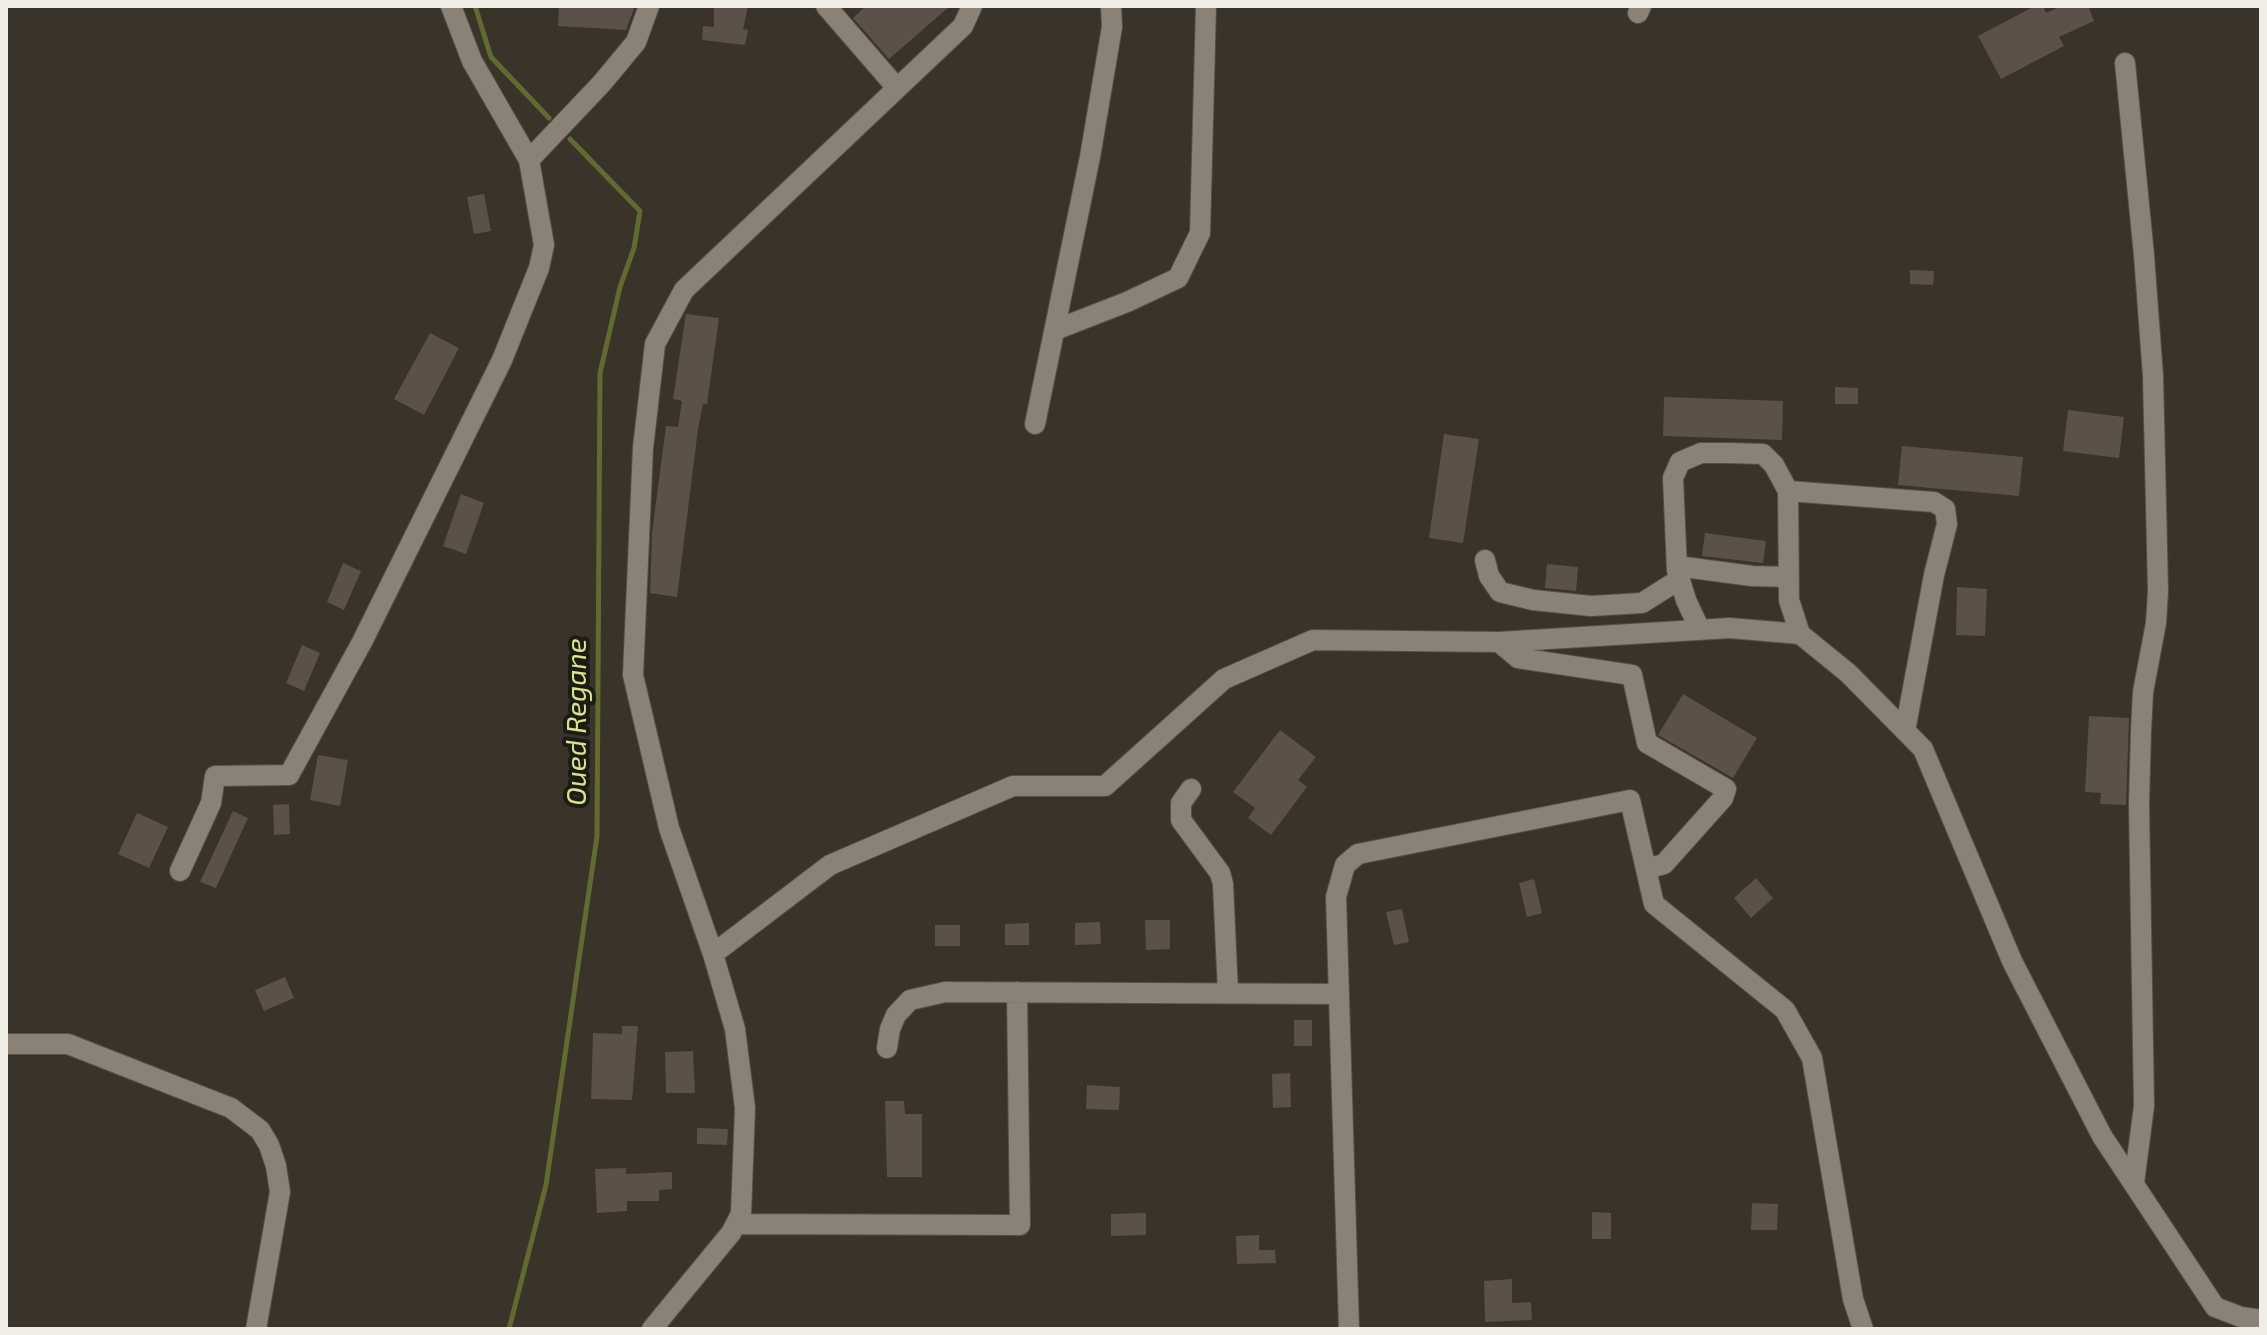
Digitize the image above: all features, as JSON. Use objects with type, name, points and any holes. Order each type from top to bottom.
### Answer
[{"type":"lane","points":[[180,871],[211,803],[215,776],[289,775],[362,642],[502,360],[539,268],[544,245],[529,160],[472,61],[451,6]]},
{"type":"lane","points":[[529,160],[636,42],[649,6]]},
{"type":"lane","points":[[826,6],[897,88]]},
{"type":"lane","points":[[652,1329],[731,1233],[741,1214],[745,1108],[735,1029],[713,954],[669,828],[633,675],[643,448],[655,344],[684,290],[963,26],[972,6]]},
{"type":"lane","points":[[1035,424],[1090,157],[1112,27],[1111,6]]},
{"type":"lane","points":[[1055,330],[1178,278],[1200,233],[1206,6]]},
{"type":"lane","points":[[2125,63],[2153,376],[2158,591],[2156,623],[2143,692],[2141,731],[2139,804],[2144,1106],[2134,1183]]},
{"type":"lane","points":[[1700,630],[1678,572],[1673,478],[1680,462],[1701,453],[1763,454],[1774,465],[1788,491],[1789,600],[1800,634],[1848,673],[1923,749],[2012,961],[2102,1136],[2215,1307],[2241,1317],[2261,1320]]},
{"type":"lane","points":[[1788,491],[1934,502],[1945,509],[1947,524],[1934,575],[1905,731]]},
{"type":"lane","points":[[1485,560],[1489,576],[1500,592],[1533,600],[1591,606],[1642,603],[1678,572],[1789,577]]},
{"type":"lane","points":[[713,954],[830,865],[998,792],[1013,786],[1105,786],[1224,679],[1313,640],[1499,642],[1730,628],[1800,634]]},
{"type":"lane","points":[[1499,642],[1518,658],[1632,675],[1647,743],[1726,789],[1723,798],[1664,864],[1646,869]]},
{"type":"lane","points":[[1191,789],[1181,803],[1181,820],[1220,873],[1223,884],[1228,993]]},
{"type":"lane","points":[[1349,1329],[1336,897],[1345,865],[1358,854],[1630,800],[1654,904],[1785,1010],[1812,1058],[1853,1299],[1863,1329]]},
{"type":"lane","points":[[887,1048],[896,1015],[910,1000],[945,992],[1339,994]]},
{"type":"lane","points":[[736,1224],[1020,1225],[1017,992]]},
{"type":"lane","points":[[6,1044],[68,1044],[231,1108],[260,1130],[273,1155],[280,1192],[256,1329]]},
{"type":"building","points":[[559,6],[635,6],[626,30],[558,26]]},
{"type":"building","points":[[714,6],[748,6],[743,29],[748,30],[745,45],[702,40],[703,26],[714,27]]},
{"type":"building","points":[[866,6],[950,6],[889,59],[853,18]]},
{"type":"building","points":[[2035,6],[2043,6],[2046,13],[2061,6],[2088,6],[2094,21],[2059,37],[2064,46],[2001,79],[1978,36]]},
{"type":"building","points":[[484,194],[491,231],[474,234],[467,197]]},
{"type":"building","points":[[1910,270],[1934,271],[1933,285],[1910,284]]},
{"type":"building","points":[[686,314],[719,318],[707,404],[703,404],[698,429],[677,597],[650,593],[652,533],[666,426],[678,427],[682,401],[673,399]]},
{"type":"building","points":[[430,333],[459,348],[424,415],[394,399]]},
{"type":"building","points":[[1835,387],[1858,388],[1858,404],[1835,404]]},
{"type":"building","points":[[1664,397],[1783,401],[1782,440],[1663,436]]},
{"type":"building","points":[[2068,410],[2124,417],[2119,458],[2063,451]]},
{"type":"building","points":[[1444,434],[1479,439],[1463,543],[1429,538]]},
{"type":"building","points":[[1902,446],[2023,457],[2019,496],[1898,485]]},
{"type":"building","points":[[461,494],[484,503],[466,554],[443,546]]},
{"type":"building","points":[[1705,533],[1766,541],[1763,563],[1702,556]]},
{"type":"building","points":[[343,563],[361,571],[344,610],[327,602]]},
{"type":"building","points":[[1547,564],[1578,567],[1576,591],[1545,588]]},
{"type":"building","points":[[1957,587],[1987,589],[1985,636],[1956,635]]},
{"type":"building","points":[[302,645],[320,653],[304,691],[286,683]]},
{"type":"building","points":[[1683,694],[1757,738],[1733,778],[1658,735]]},
{"type":"building","points":[[2089,716],[2129,718],[2126,805],[2100,804],[2101,793],[2085,792]]},
{"type":"building","points":[[1280,730],[1316,757],[1298,780],[1307,787],[1271,835],[1248,818],[1255,808],[1233,792]]},
{"type":"building","points":[[318,755],[348,760],[340,806],[310,800]]},
{"type":"building","points":[[289,804],[290,834],[274,835],[273,805]]},
{"type":"building","points":[[233,811],[248,818],[216,888],[200,882]]},
{"type":"building","points":[[137,813],[168,827],[149,868],[118,854]]},
{"type":"building","points":[[1756,878],[1773,898],[1751,918],[1734,898]]},
{"type":"building","points":[[1534,879],[1542,913],[1527,917],[1519,883]]},
{"type":"building","points":[[1402,909],[1409,942],[1394,945],[1386,912]]},
{"type":"building","points":[[1145,920],[1170,920],[1170,949],[1146,950]]},
{"type":"building","points":[[1100,922],[1101,944],[1075,945],[1075,923]]},
{"type":"building","points":[[1029,923],[1029,945],[1005,945],[1005,924]]},
{"type":"building","points":[[935,925],[960,925],[960,946],[935,946]]},
{"type":"building","points":[[285,977],[294,998],[264,1011],[255,990]]},
{"type":"building","points":[[1294,1020],[1312,1020],[1312,1046],[1294,1046]]},
{"type":"building","points":[[622,1026],[638,1026],[632,1100],[591,1099],[593,1033],[622,1034]]},
{"type":"building","points":[[693,1051],[695,1093],[666,1093],[665,1052]]},
{"type":"building","points":[[1290,1073],[1291,1107],[1273,1108],[1272,1074]]},
{"type":"building","points":[[1087,1085],[1120,1087],[1119,1110],[1086,1109]]},
{"type":"building","points":[[885,1101],[904,1101],[905,1114],[922,1114],[922,1177],[887,1177]]},
{"type":"building","points":[[697,1128],[728,1129],[727,1145],[697,1144]]},
{"type":"building","points":[[626,1168],[626,1174],[672,1172],[672,1189],[659,1190],[659,1201],[627,1201],[627,1211],[597,1213],[595,1169]]},
{"type":"building","points":[[1752,1203],[1778,1204],[1777,1230],[1751,1230]]},
{"type":"building","points":[[1592,1212],[1611,1213],[1611,1239],[1592,1239]]},
{"type":"building","points":[[1146,1213],[1146,1235],[1111,1236],[1111,1214]]},
{"type":"building","points":[[1259,1235],[1259,1250],[1275,1250],[1276,1263],[1237,1264],[1236,1236]]},
{"type":"building","points":[[1512,1279],[1512,1303],[1531,1302],[1532,1320],[1485,1322],[1484,1281]]},
{"type":"waterway","name":"Oued Regane","points":[[475,6],[491,57],[549,118]]},
{"type":"waterway","name":"Oued Regane","points":[[509,1329],[546,1185],[597,836],[600,373],[620,287],[634,248],[640,211],[570,139]]}]
